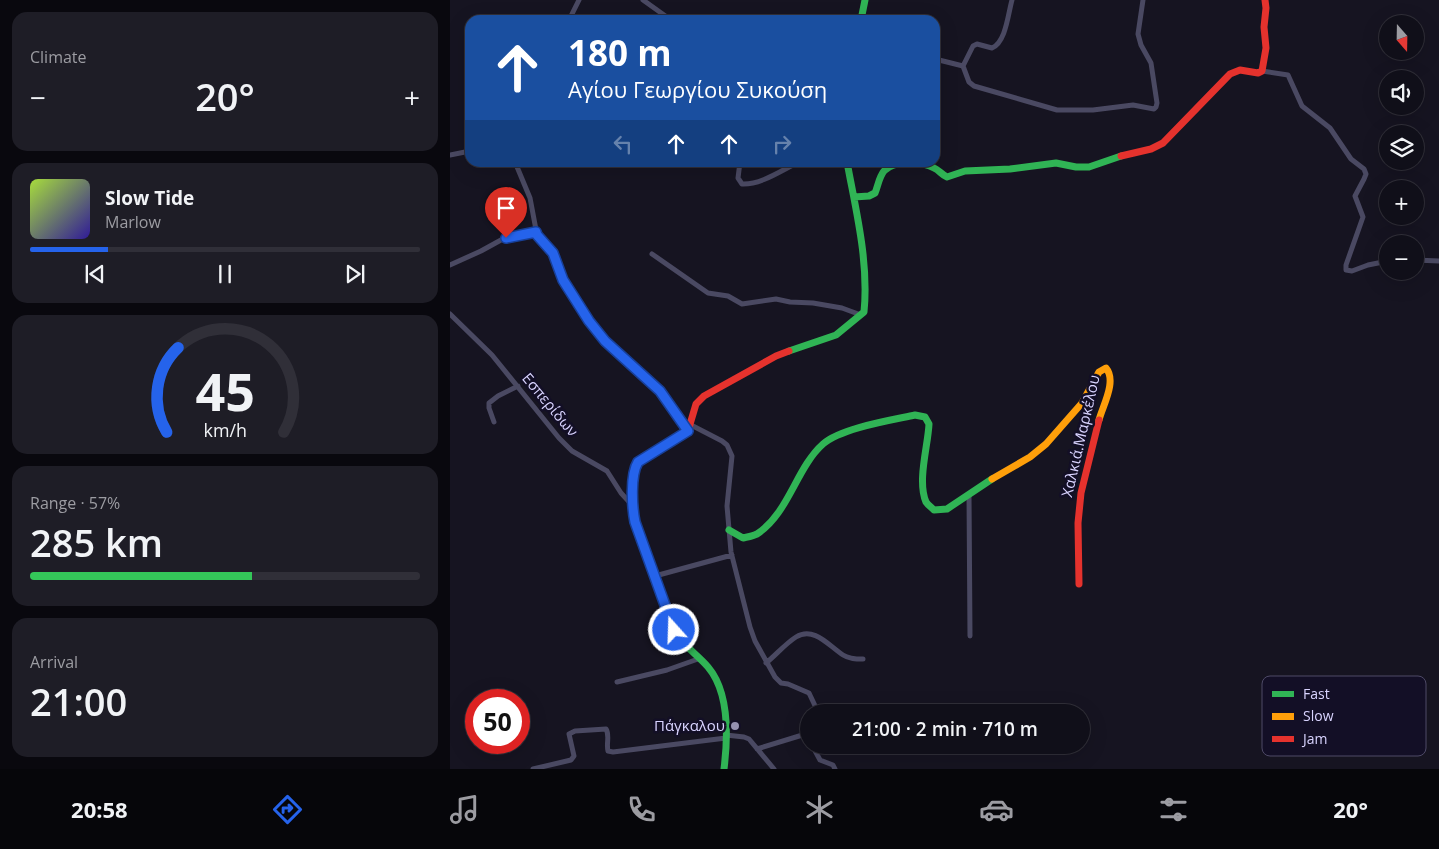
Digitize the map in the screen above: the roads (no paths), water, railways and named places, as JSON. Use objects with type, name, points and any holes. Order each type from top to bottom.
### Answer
[{"type":"street","points":[[572,15],[579,0]]},
{"type":"street","points":[[643,0],[664,15]]},
{"type":"street","points":[[862,15],[865,0]]},
{"type":"street","points":[[963,66],[973,46],[977,44],[992,48],[998,44],[1003,35],[1012,0]]},
{"type":"street","points":[[940,60],[963,66],[972,84],[1058,110],[1093,110],[1133,105],[1154,109],[1157,102],[1150,62],[1141,45],[1138,32],[1143,0]]},
{"type":"street","points":[[1262,71],[1266,48],[1264,27],[1265,0]]},
{"type":"street","points":[[931,167],[943,176],[948,177],[960,172],[1010,169],[1056,163],[1085,167],[1151,149],[1163,143],[1227,76],[1240,70],[1288,75],[1302,106],[1330,128],[1351,159],[1364,169],[1366,174],[1355,196],[1363,214],[1363,220],[1346,265],[1346,270],[1352,271],[1379,263]]},
{"type":"street","points":[[450,155],[465,151]]},
{"type":"street","points":[[517,167],[530,198],[536,232],[556,258],[560,275],[566,286],[597,332],[660,391],[690,428],[722,441],[730,450],[732,456],[728,496],[729,530],[732,555],[750,627],[771,672],[780,682],[810,694],[815,704]]},
{"type":"street","points":[[739,167],[738,178],[742,184],[748,184],[770,176],[789,167]]},
{"type":"street","points":[[724,769],[726,736],[717,681],[708,667],[682,644],[676,636],[635,522],[633,506],[635,467],[638,462],[690,428],[696,404],[704,396],[776,356],[836,334],[861,315],[865,308],[866,290],[862,245],[848,167]]},
{"type":"street","points":[[854,197],[869,196],[874,193],[883,172],[889,167]]},
{"type":"street","points":[[450,265],[501,240],[536,232]]},
{"type":"street","points":[[652,254],[708,293],[728,296],[742,304],[776,299],[790,302],[814,302],[842,308],[861,315]]},
{"type":"street","points":[[1424,260],[1439,261]]},
{"type":"street","name":"Εσπερίδων","points":[[450,314],[492,356],[558,438],[572,451],[607,472],[621,493],[633,506]]},
{"type":"street","name":"Χαλκιά.Μαρκέλου","points":[[729,530],[742,538],[754,536],[763,531],[780,511],[817,449],[825,442],[843,434],[914,415],[925,416],[929,424],[923,476],[924,495],[928,506],[934,510],[944,510],[1030,457],[1046,444],[1074,413],[1087,395],[1099,372],[1107,369],[1110,373],[1111,381],[1097,425],[1079,508],[1079,584]]},
{"type":"street","points":[[494,422],[489,403],[518,386]]},
{"type":"street","points":[[969,494],[970,636]]},
{"type":"street","points":[[655,576],[732,555]]},
{"type":"street","points":[[766,663],[795,638],[807,633],[821,639],[844,656],[863,659]]},
{"type":"street","points":[[617,682],[666,670],[698,659]]},
{"type":"street","points":[[533,769],[571,760],[574,756],[569,734],[575,731],[606,729],[608,732],[607,748],[608,751],[613,752],[726,736],[747,738],[774,769]]},
{"type":"street","points":[[757,749],[800,737]]},
{"type":"street","points":[[817,754],[820,760],[833,764],[835,769]]},
{"type":"place","name":"Πάγκαλου","points":[[735,726]]}]
